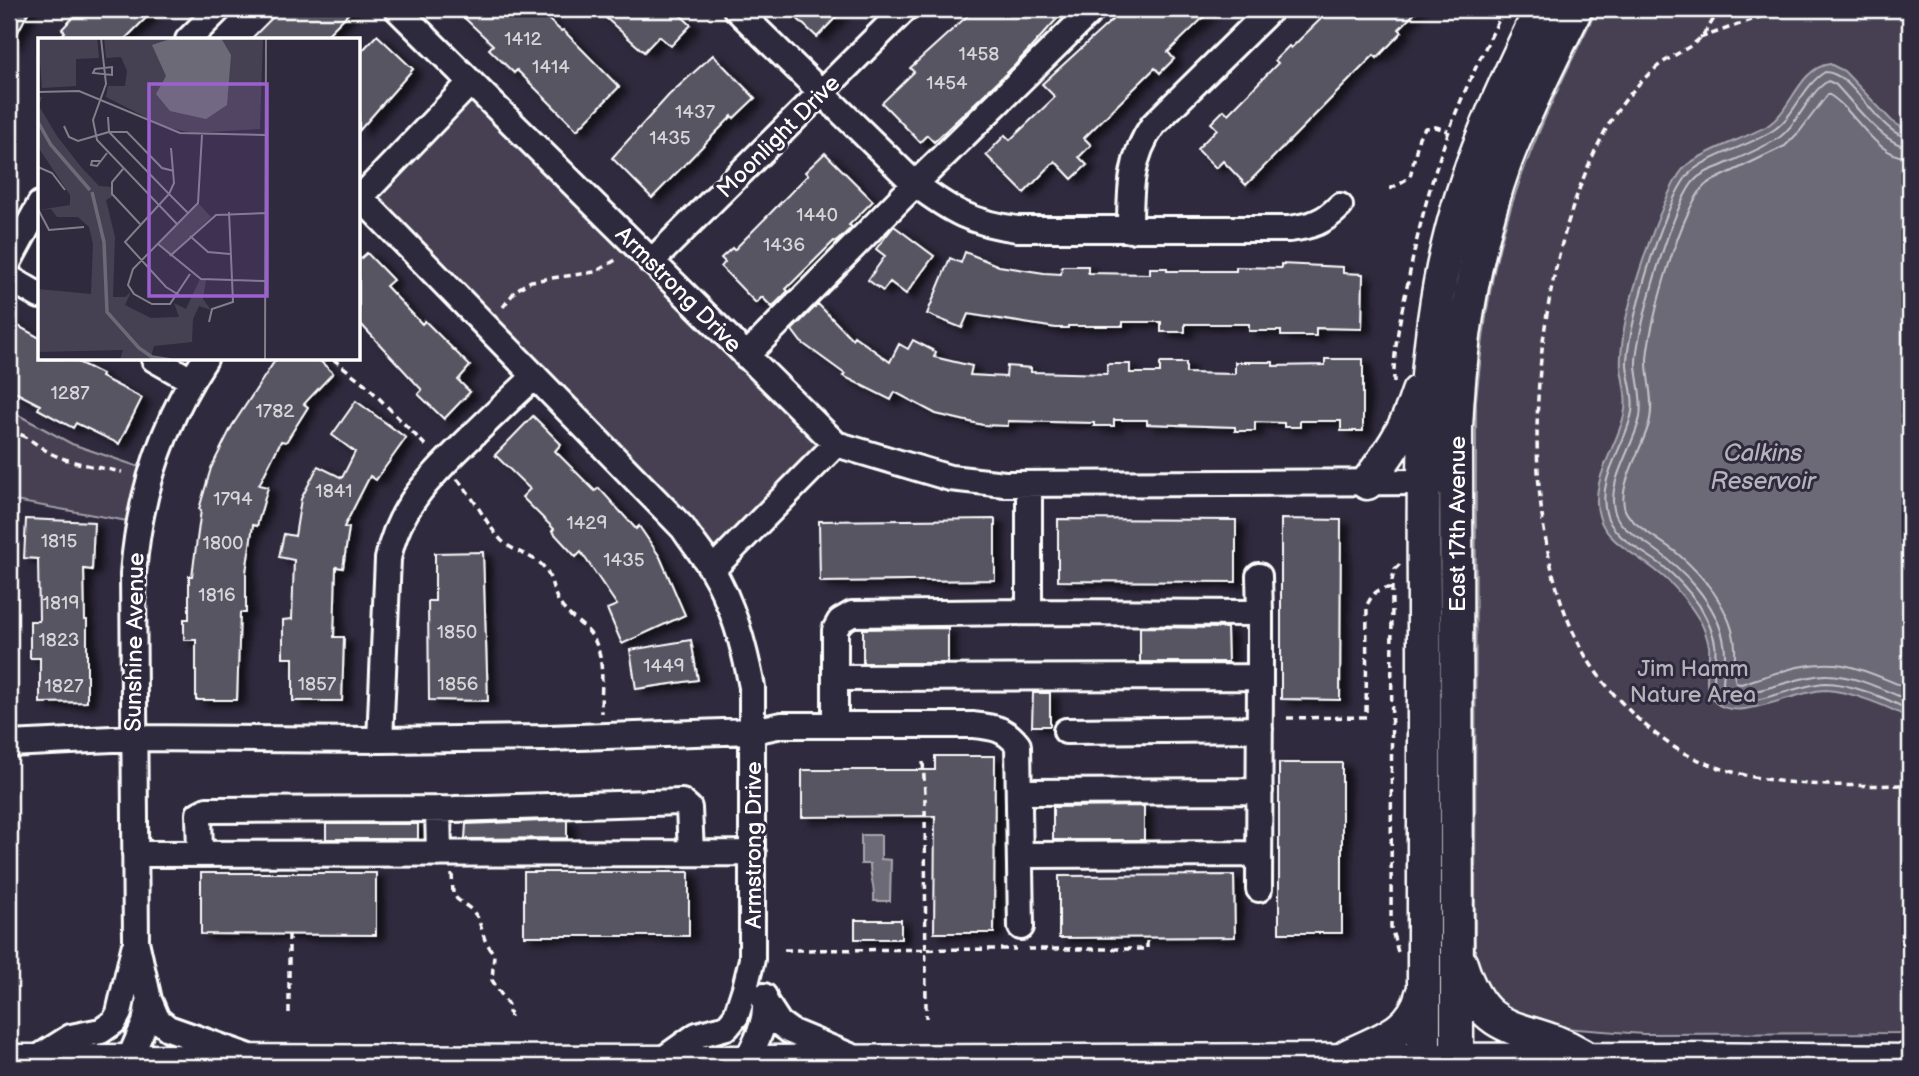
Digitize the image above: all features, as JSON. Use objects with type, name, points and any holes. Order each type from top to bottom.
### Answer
[{"type":"main road","name":"East 17th Avenue","points":[[1424,1060],[1423,482],[1428,360],[1445,255],[1462,195],[1489,120],[1541,9]]},
{"type":"main road","name":"East 17th Avenue","points":[[1457,1060],[1456,482],[1459,372],[1471,287],[1506,160],[1576,9]]},
{"type":"main road","points":[[1367,483],[1393,449],[1408,422],[1428,360]]},
{"type":"main road","points":[[1456,939],[1462,966],[1474,997],[1489,1015],[1506,1027],[1561,1042],[1590,1063]]},
{"type":"main road","points":[[1340,1060],[1403,1027],[1419,1006],[1423,989]]},
{"type":"main road","points":[[21,1061],[193,1064],[260,1061],[1910,1061]]},
{"type":"street","points":[[190,38],[219,9]]},
{"type":"street","name":"Armstrong Drive","points":[[397,9],[836,444]]},
{"type":"street","points":[[736,9],[915,184],[958,214],[997,226],[1050,230],[1289,229],[1328,219],[1340,206]]},
{"type":"street","name":"Moonlight Drive","points":[[651,262],[905,9]]},
{"type":"street","points":[[746,356],[915,184],[1093,9]]},
{"type":"street","points":[[1130,230],[1131,179],[1135,158],[1143,139],[1153,125],[1271,9]]},
{"type":"street","points":[[360,198],[470,83]]},
{"type":"street","name":"Armstrong Drive","points":[[360,198],[683,528],[712,570],[732,613],[744,649],[752,687],[752,959],[736,1016],[727,1027],[697,1035],[659,1062]]},
{"type":"street","points":[[9,261],[38,208]]},
{"type":"street","points":[[9,278],[38,295]]},
{"type":"street","points":[[156,360],[191,380]]},
{"type":"street","name":"Sunshine Avenue","points":[[204,360],[191,380],[167,429],[151,471],[138,528],[133,574],[136,940],[149,1000],[157,1019],[168,1028],[260,1061]]},
{"type":"street","points":[[380,740],[387,571],[393,534],[411,502],[435,471],[535,376]]},
{"type":"street","points":[[712,570],[836,444],[950,478],[1004,484],[1456,482]]},
{"type":"street","points":[[1028,612],[1029,484]]},
{"type":"street","points":[[1259,576],[1259,889]]},
{"type":"street","points":[[835,725],[835,630],[840,621],[852,614],[1260,613]]},
{"type":"street","points":[[835,678],[1260,677]]},
{"type":"street","points":[[9,744],[133,738],[548,738],[753,731],[782,725],[997,727],[1010,734],[1018,745],[1021,927]]},
{"type":"street","points":[[1066,731],[1260,729]]},
{"type":"street","points":[[1019,792],[1260,791]]},
{"type":"street","points":[[200,854],[199,814],[207,810],[438,809],[682,802],[689,808],[691,853]]},
{"type":"street","points":[[438,809],[446,861]]},
{"type":"street","points":[[135,854],[446,861],[753,853]]},
{"type":"street","points":[[1020,855],[1259,854]]},
{"type":"street","name":"Sunshine Avenue","points":[[21,1061],[71,1037],[101,1031],[114,1023],[119,1013],[136,940]]},
{"type":"street","name":"Armstrong Drive","points":[[746,1062],[763,1026],[766,1003],[762,982],[752,959]]},
{"type":"street","name":"Sunshine Avenue","points":[[128,1062],[145,1023],[149,1000]]},
{"type":"street","name":"Armstrong Drive","points":[[766,1003],[779,1023],[790,1031],[864,1062]]},
{"type":"path","points":[[1700,38],[1720,9]]},
{"type":"path","points":[[1783,9],[1700,38],[1657,67],[1615,115],[1592,159],[1562,245],[1544,333],[1538,404],[1541,499],[1557,586],[1577,640],[1602,680],[1645,725],[1666,742],[1686,754],[1732,772],[1764,779],[1828,785],[1910,785]]},
{"type":"path","points":[[1390,189],[1410,177],[1419,137],[1425,128],[1436,127],[1449,131]]},
{"type":"path","points":[[503,307],[516,290],[531,281],[598,271],[624,254]]},
{"type":"path","points":[[333,360],[365,384],[435,455]]},
{"type":"path","points":[[9,430],[66,460],[122,472]]},
{"type":"path","points":[[453,475],[471,494],[503,542],[518,553],[534,558],[544,567],[551,579],[557,600],[568,614],[588,631],[595,642],[600,655],[601,713]]},
{"type":"path","points":[[1399,957],[1391,927],[1392,588],[1395,569],[1407,557]]},
{"type":"path","points":[[1287,718],[1366,717],[1367,606],[1376,591],[1384,587],[1392,588]]},
{"type":"path","points":[[923,762],[926,1018]]},
{"type":"path","points":[[446,861],[453,893],[478,918],[485,940],[494,955],[492,979],[508,1005],[510,1017]]},
{"type":"path","points":[[289,934],[289,1017]]},
{"type":"path","points":[[784,950],[1147,949],[1147,938]]},
{"type":"green space","name":"Jim Hamm Nature Area","points":[[1597,9],[1910,9],[1910,1033],[1643,1034],[1537,1026],[1487,995],[1475,961],[1476,401],[1482,347],[1493,276],[1515,193],[1553,100]]},
{"type":"green space","points":[[470,83],[836,444],[712,570],[360,197]]},
{"type":"green space","points":[[9,410],[72,444],[151,471],[139,523],[9,500]]},
{"type":"water","name":"Calkins Reservoir","points":[[1830,64],[1844,71],[1892,121],[1910,133],[1910,719],[1870,700],[1826,690],[1813,691],[1752,708],[1725,708],[1715,702],[1708,690],[1709,646],[1700,621],[1671,583],[1609,534],[1599,516],[1597,503],[1601,477],[1621,427],[1625,409],[1621,356],[1625,322],[1648,246],[1678,176],[1696,159],[1767,126],[1783,111],[1810,73]]},
{"type":"water","points":[[861,835],[881,835],[881,859],[891,860],[890,901],[874,901],[870,864],[861,864]]},
{"type":"building","points":[[9,9],[30,9],[9,49]]},
{"type":"building","points":[[81,9],[155,9],[126,38],[59,38],[65,32],[62,29]]},
{"type":"building","points":[[281,9],[353,9],[324,38],[252,38]]},
{"type":"building","points":[[455,9],[537,9],[563,30],[619,87],[577,130],[517,70],[514,73],[489,49],[493,45]]},
{"type":"building","points":[[596,9],[674,9],[691,25],[671,46],[659,36],[644,52]]},
{"type":"building","points":[[787,9],[844,9],[817,37]]},
{"type":"building","points":[[975,9],[1066,9],[1015,65],[934,142],[927,135],[920,142],[882,103],[914,72],[910,68]]},
{"type":"building","points":[[1124,9],[1212,9],[1168,52],[1174,59],[1160,73],[1155,68],[1084,138],[1091,145],[1079,157],[1087,165],[1072,179],[1055,161],[1024,193],[986,155],[1005,135],[1010,140],[1055,97],[1042,84]]},
{"type":"building","points":[[1331,9],[1419,9],[1399,29],[1402,32],[1377,58],[1374,55],[1246,185],[1223,161],[1216,168],[1197,149],[1217,129],[1211,123],[1224,110],[1228,114],[1278,63],[1275,60]]},
{"type":"building","points":[[377,35],[413,69],[360,130],[360,53]]},
{"type":"building","points":[[713,55],[755,98],[734,118],[732,116],[652,198],[612,158],[669,95]]},
{"type":"building","points":[[825,153],[873,201],[849,225],[852,227],[834,241],[786,289],[788,291],[772,307],[762,297],[756,303],[721,267],[725,262],[721,258],[732,248],[734,250],[808,175],[805,172]]},
{"type":"building","points":[[894,226],[934,256],[906,294],[890,282],[883,291],[868,280],[885,256],[876,249]]},
{"type":"building","points":[[965,252],[999,266],[1061,274],[1062,266],[1088,266],[1088,273],[1150,274],[1150,268],[1167,268],[1167,271],[1236,271],[1236,267],[1281,268],[1281,264],[1343,267],[1343,273],[1363,274],[1362,329],[1316,328],[1316,336],[1281,336],[1281,331],[1249,331],[1249,324],[1185,324],[1185,332],[1161,332],[1161,322],[1123,322],[1123,326],[1056,328],[968,314],[962,328],[927,314],[950,258],[961,263]]},
{"type":"building","points":[[367,253],[393,280],[386,286],[422,324],[425,321],[470,366],[458,380],[470,392],[444,419],[418,394],[422,390],[360,323],[360,259]]},
{"type":"building","points":[[818,304],[852,339],[854,336],[890,362],[899,344],[908,349],[913,340],[936,352],[934,357],[972,366],[970,375],[1006,377],[1007,366],[1031,368],[1031,372],[1107,374],[1107,364],[1130,364],[1130,373],[1160,373],[1160,363],[1186,363],[1186,373],[1235,374],[1235,362],[1273,362],[1273,366],[1325,365],[1325,359],[1363,359],[1363,431],[1341,431],[1341,421],[1300,421],[1300,427],[1284,427],[1284,423],[1255,422],[1255,431],[1235,431],[1235,427],[1147,424],[1147,420],[1114,420],[1114,426],[1008,421],[1008,426],[983,425],[936,414],[895,392],[891,400],[843,376],[845,374],[801,342],[792,330]]},
{"type":"building","points":[[9,321],[38,337],[38,360],[74,360],[142,398],[119,444],[76,423],[73,428],[38,409],[40,405],[9,389]]},
{"type":"building","points":[[275,360],[319,360],[333,373],[304,404],[308,407],[286,442],[281,441],[259,485],[268,487],[257,526],[253,525],[246,572],[246,613],[240,613],[237,700],[196,700],[196,640],[184,640],[184,619],[189,619],[189,576],[192,576],[199,509],[211,468],[232,426]]},
{"type":"building","points":[[356,401],[406,438],[376,480],[370,476],[344,527],[349,528],[343,568],[336,567],[334,637],[344,637],[342,701],[293,701],[293,658],[283,658],[283,620],[292,619],[294,560],[279,557],[284,534],[295,536],[301,499],[318,466],[342,478],[355,452],[332,435]]},
{"type":"building","points":[[533,416],[561,444],[555,451],[595,491],[599,488],[636,529],[639,526],[660,557],[685,615],[622,644],[607,609],[617,605],[581,552],[576,557],[552,531],[554,529],[522,497],[530,489],[495,455]]},
{"type":"building","points":[[26,519],[94,522],[92,570],[84,569],[87,702],[40,703],[40,658],[30,658],[30,621],[39,621],[38,559],[24,558]]},
{"type":"building","points":[[995,519],[995,580],[820,582],[819,521]]},
{"type":"building","points":[[1058,519],[1236,520],[1236,582],[1058,581]]},
{"type":"building","points":[[1281,519],[1341,520],[1340,700],[1281,699]]},
{"type":"building","points":[[483,552],[488,701],[429,700],[428,601],[435,601],[435,553]]},
{"type":"building","points":[[1140,627],[1227,628],[1228,662],[1140,662]]},
{"type":"building","points":[[948,628],[948,663],[863,663],[863,629]]},
{"type":"building","points":[[691,640],[698,680],[636,689],[630,650]]},
{"type":"building","points":[[1033,693],[1050,693],[1050,726],[1032,726]]},
{"type":"building","points":[[935,756],[995,756],[994,933],[934,933],[935,816],[802,817],[802,770],[935,770]]},
{"type":"building","points":[[1279,763],[1342,763],[1342,933],[1279,933]]},
{"type":"building","points":[[1144,806],[1144,840],[1053,840],[1053,807]]},
{"type":"building","points":[[567,820],[567,838],[465,839],[466,824]]},
{"type":"building","points":[[326,824],[418,824],[418,839],[326,839]]},
{"type":"building","points":[[524,872],[689,872],[689,936],[524,936]]},
{"type":"building","points":[[201,873],[376,873],[376,935],[201,934]]},
{"type":"building","points":[[1234,875],[1235,937],[1059,938],[1059,876]]},
{"type":"building","points":[[855,920],[901,920],[901,939],[855,939]]}]
